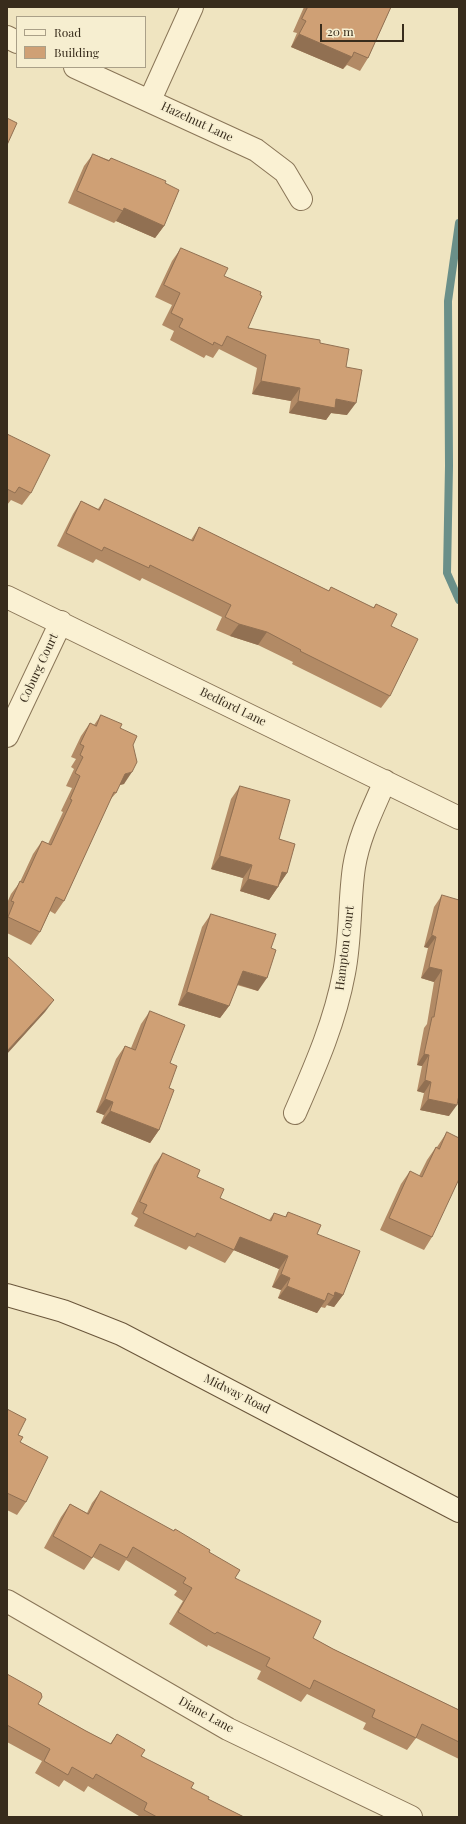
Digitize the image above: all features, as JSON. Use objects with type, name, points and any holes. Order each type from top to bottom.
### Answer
[{"type":"street","points":[[150,100],[192,7]]},
{"type":"street","points":[[7,37],[16,42]]},
{"type":"street","name":"Hazelnut Lane","points":[[77,68],[150,100],[256,150],[285,172],[301,199]]},
{"type":"street","name":"Bedford Lane","points":[[7,597],[61,622],[459,818]]},
{"type":"street","name":"Coburg Court","points":[[7,736],[61,622]]},
{"type":"street","name":"Hampton Court","points":[[295,1113],[336,1011],[345,971],[351,894],[358,846],[385,781]]},
{"type":"street","name":"Midway Road","points":[[7,1295],[63,1311],[121,1334],[459,1511]]},
{"type":"street","name":"Diane Lane","points":[[7,1601],[228,1729],[411,1817]]},
{"type":"building","points":[[308,7],[391,7],[368,58],[354,52],[352,57],[299,34],[306,21],[302,19]]},
{"type":"building","points":[[7,118],[17,123],[7,145]]},
{"type":"building","points":[[93,154],[109,161],[111,158],[166,181],[165,183],[179,190],[164,226],[124,208],[123,211],[77,191]]},
{"type":"building","points":[[181,248],[228,268],[224,276],[261,292],[260,295],[262,296],[248,328],[320,340],[320,343],[349,349],[346,367],[362,370],[356,403],[336,399],[335,408],[298,401],[300,388],[261,381],[266,355],[227,336],[222,346],[214,342],[213,345],[179,327],[183,319],[171,313],[180,293],[164,285]]},
{"type":"building","points":[[7,434],[50,455],[31,493],[19,487],[15,493],[7,489]]},
{"type":"building","points":[[105,499],[193,541],[199,527],[329,591],[331,587],[374,608],[376,604],[397,614],[391,626],[418,639],[390,696],[300,651],[301,650],[267,632],[239,624],[225,617],[231,605],[150,565],[149,568],[104,547],[102,551],[66,533],[81,501],[99,510]]},
{"type":"building","points":[[101,715],[122,724],[120,728],[137,736],[133,745],[137,762],[132,772],[125,774],[116,793],[114,792],[64,901],[56,897],[40,932],[8,917],[14,902],[11,901],[20,881],[23,883],[42,841],[51,845],[72,800],[70,799],[80,776],[75,773],[83,757],[80,755],[84,746],[80,744],[90,723],[96,726]]},
{"type":"building","points":[[240,786],[290,800],[279,839],[295,844],[287,873],[282,872],[278,887],[248,879],[252,865],[220,856]]},
{"type":"building","points":[[442,895],[459,900],[459,1095],[457,1105],[428,1099],[431,1082],[425,1080],[429,1055],[424,1054],[432,1017],[434,1017],[442,970],[429,967],[436,937],[432,935]]},
{"type":"building","points":[[211,914],[276,934],[271,948],[276,950],[267,978],[243,971],[229,1006],[187,992]]},
{"type":"building","points":[[7,956],[54,1000],[7,1051]]},
{"type":"building","points":[[150,1011],[185,1025],[170,1063],[177,1066],[169,1088],[174,1090],[159,1130],[110,1111],[113,1102],[105,1099],[125,1046],[135,1050]]},
{"type":"building","points":[[447,1132],[459,1138],[459,1179],[432,1237],[389,1218],[410,1171],[422,1177],[436,1147],[439,1149]]},
{"type":"building","points":[[163,1153],[200,1170],[197,1177],[224,1189],[220,1198],[271,1221],[274,1213],[286,1217],[288,1212],[321,1225],[317,1234],[360,1251],[343,1295],[335,1292],[334,1296],[328,1293],[325,1301],[287,1286],[290,1278],[281,1274],[288,1256],[240,1237],[234,1250],[197,1233],[195,1237],[143,1213],[147,1205],[140,1202]]},
{"type":"building","points":[[7,1409],[26,1419],[18,1435],[23,1437],[20,1442],[48,1457],[26,1502],[7,1493]]},
{"type":"building","points":[[101,1491],[174,1531],[175,1529],[210,1550],[209,1552],[240,1570],[235,1578],[321,1621],[313,1638],[459,1710],[459,1742],[422,1724],[416,1738],[372,1717],[375,1710],[314,1680],[310,1689],[266,1666],[270,1658],[217,1632],[215,1634],[178,1612],[192,1588],[183,1583],[186,1578],[133,1547],[127,1558],[100,1544],[92,1558],[53,1536],[70,1504],[88,1514]]},
{"type":"building","points":[[7,1674],[41,1693],[42,1697],[38,1704],[111,1744],[117,1734],[145,1750],[141,1756],[194,1783],[191,1788],[209,1797],[208,1799],[244,1817],[157,1817],[144,1810],[147,1803],[96,1774],[93,1779],[72,1767],[68,1775],[44,1761],[50,1749],[7,1725]]},
{"type":"waterway","points":[[459,223],[448,301],[449,466],[447,573],[459,600]]}]
